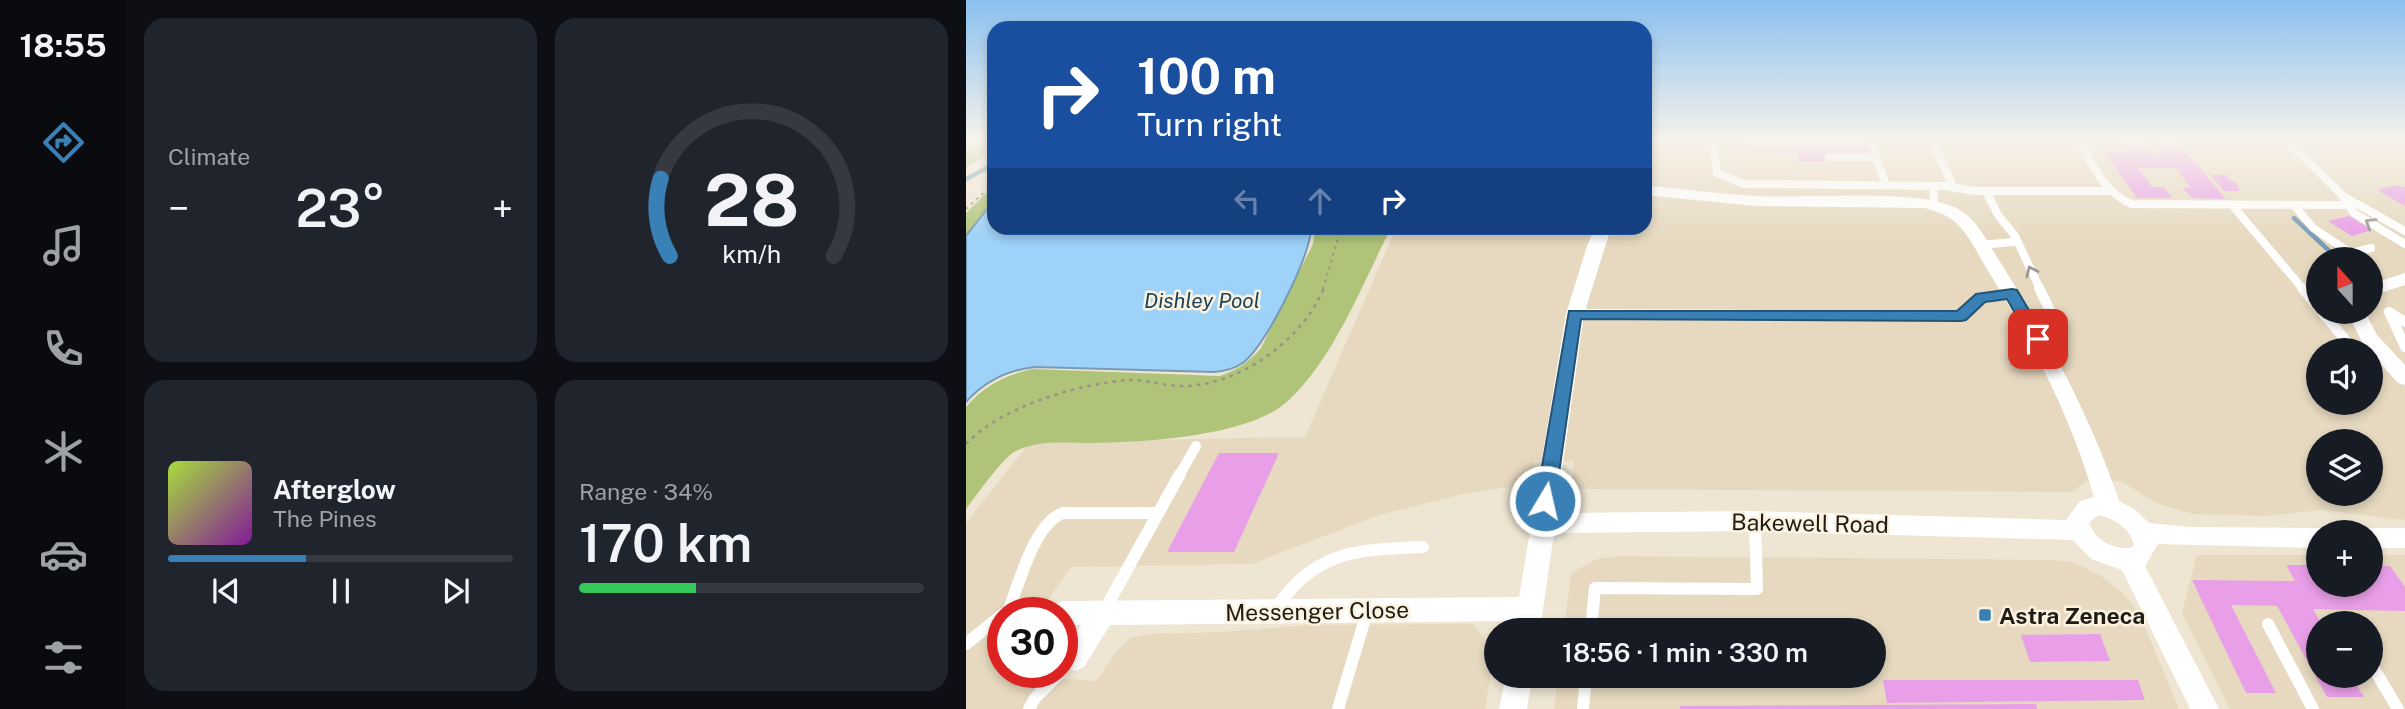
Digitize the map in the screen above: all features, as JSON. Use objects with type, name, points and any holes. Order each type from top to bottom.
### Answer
[{"type":"street","points":[[1652,191],[1756,201],[1910,201],[1934,204],[1960,218],[1981,245],[2038,339],[2093,455],[2109,508]]},
{"type":"street","points":[[1529,618],[1575,314],[1600,235]]},
{"type":"street","points":[[2384,286],[2405,279]]},
{"type":"street","points":[[2362,324],[2370,339],[2405,378]]},
{"type":"street","points":[[2099,505],[2134,521],[2143,533],[2146,545],[2143,552],[2129,560],[2108,556],[2087,542],[2079,530],[2077,520],[2088,508],[2099,505]]},
{"type":"street","name":"Bakewell Road","points":[[1542,523],[1755,521],[2040,526],[2079,530]]},
{"type":"street","points":[[2143,533],[2190,537],[2306,538]]},
{"type":"street","points":[[2383,538],[2405,538]]},
{"type":"street","points":[[2129,560],[2205,709]]},
{"type":"street","name":"Messenger Close","points":[[1078,613],[1368,610],[1497,618]]},
{"type":"street","points":[[1078,650],[1103,614]]},
{"type":"street","points":[[1513,709],[1517,688]]},
{"type":"lane","points":[[1717,173],[1736,182],[1933,186],[1986,191],[2110,191]]},
{"type":"lane","points":[[1882,173],[1886,185]]},
{"type":"lane","points":[[1946,173],[1952,187]]},
{"type":"lane","points":[[2099,173],[2119,200],[2133,204],[2349,205]]},
{"type":"lane","points":[[2320,173],[2342,195],[2354,213],[2405,244]]},
{"type":"lane","points":[[1933,186],[1934,204]]},
{"type":"lane","points":[[1986,191],[1998,215],[2015,236],[2059,329],[2038,339]]},
{"type":"lane","points":[[2342,195],[2405,231]]},
{"type":"lane","points":[[2232,205],[2306,293]]},
{"type":"lane","points":[[2294,205],[2313,228],[2342,247]]},
{"type":"lane","points":[[1981,245],[2013,242],[2015,236]]},
{"type":"lane","points":[[1575,314],[1961,316],[1981,297],[2012,294]]},
{"type":"lane","points":[[2405,322],[2389,312],[2405,347]]},
{"type":"lane","points":[[2332,324],[2344,338]]},
{"type":"lane","points":[[1103,614],[1196,446]]},
{"type":"lane","points":[[1011,597],[1030,554],[1050,518],[1063,513],[1158,513]]},
{"type":"lane","points":[[1592,618],[1595,588],[1757,589],[1755,521]]},
{"type":"lane","points":[[1274,611],[1284,592],[1296,578],[1330,560],[1355,553],[1423,547]]},
{"type":"lane","points":[[1338,709],[1368,610]]},
{"type":"lane","points":[[2268,624],[2313,709]]},
{"type":"lane","points":[[966,644],[987,627]]},
{"type":"lane","points":[[2383,684],[2398,709]]},
{"type":"lane","points":[[1029,709],[1045,688]]},
{"type":"lane","points":[[1583,709],[1586,688]]},
{"type":"path","points":[[966,209],[987,190]]},
{"type":"path","points":[[966,444],[985,426],[1007,415],[1108,383],[1127,380],[1184,386],[1207,384],[1235,375],[1279,345],[1314,310],[1329,271],[1331,253],[1338,235]]},
{"type":"shaded area","points":[[1652,173],[2405,173],[2405,520],[2323,510],[2262,516],[2194,514],[2156,503],[2121,481],[2086,481],[2072,492],[1571,489],[1574,461],[1534,460],[1530,484],[1463,494],[1379,515],[1251,564],[1071,567],[1050,597],[987,597],[987,688],[1078,688],[1078,680],[1096,681],[1116,652],[1130,638],[1148,634],[1310,625],[1473,624],[1484,639],[1484,688],[1488,688],[1485,709],[966,709],[966,523],[1030,442],[1305,437],[1393,235],[1652,235]]},
{"type":"shaded area","points":[[2197,555],[2306,555],[2306,597],[2383,597],[2383,555],[2405,555],[2405,709],[2230,709],[2182,612]]},
{"type":"shaded area","points":[[1621,556],[2054,560],[2075,563],[2101,576],[2122,592],[2139,613],[2179,709],[1554,709],[1557,688],[1886,688],[1886,618],[1565,618],[1571,573],[1597,559]]},
{"type":"green space","points":[[987,192],[987,209],[966,235],[966,213]]},
{"type":"green space","points":[[1314,235],[1388,235],[1334,342],[1305,383],[1288,401],[1271,413],[1248,423],[1195,435],[1139,441],[1052,443],[1023,448],[1003,462],[966,509],[966,407],[980,393],[1004,378],[1032,369],[1220,376],[1232,371],[1248,361],[1261,348],[1313,244]]},
{"type":"water","name":"Dishley Pool","points":[[987,209],[987,235],[1310,235],[1293,284],[1273,322],[1253,352],[1237,366],[1214,372],[1035,367],[997,378],[966,402],[966,236]]},
{"type":"building","points":[[2119,173],[2142,173],[2152,187],[2164,187],[2172,198],[2137,198]]},
{"type":"building","points":[[2180,173],[2204,173],[2226,199],[2192,198],[2182,188],[2190,187]]},
{"type":"building","points":[[2210,175],[2226,175],[2231,181],[2235,181],[2240,191],[2224,191]]},
{"type":"building","points":[[2396,185],[2405,187],[2405,206],[2377,190]]},
{"type":"building","points":[[2349,216],[2372,230],[2352,236],[2328,221]]},
{"type":"building","points":[[1219,453],[1279,453],[1234,552],[1167,552]]},
{"type":"building","points":[[2286,565],[2306,565],[2306,597],[2383,597],[2383,566],[2390,566],[2405,587],[2405,611],[2306,611],[2306,659],[2277,606],[2231,605],[2276,693],[2246,693],[2192,580],[2295,581]]},
{"type":"building","points":[[2100,634],[2110,661],[2030,662],[2021,635]]},
{"type":"building","points":[[1886,680],[2138,680],[2145,700],[1887,703]]},
{"type":"building","points":[[2322,688],[2358,688],[2364,697],[2327,697]]},
{"type":"building","points":[[2036,704],[2037,709],[1680,709],[1680,706]]},
{"type":"waterway","points":[[966,179],[977,173]]},
{"type":"waterway","points":[[2294,218],[2325,247]]},
{"type":"place","name":"Astra Zeneca","points":[[1985,615]]},
{"type":"route","points":[[1545,501],[1575,314],[1961,316],[1981,297],[2012,294],[2038,339]]}]
